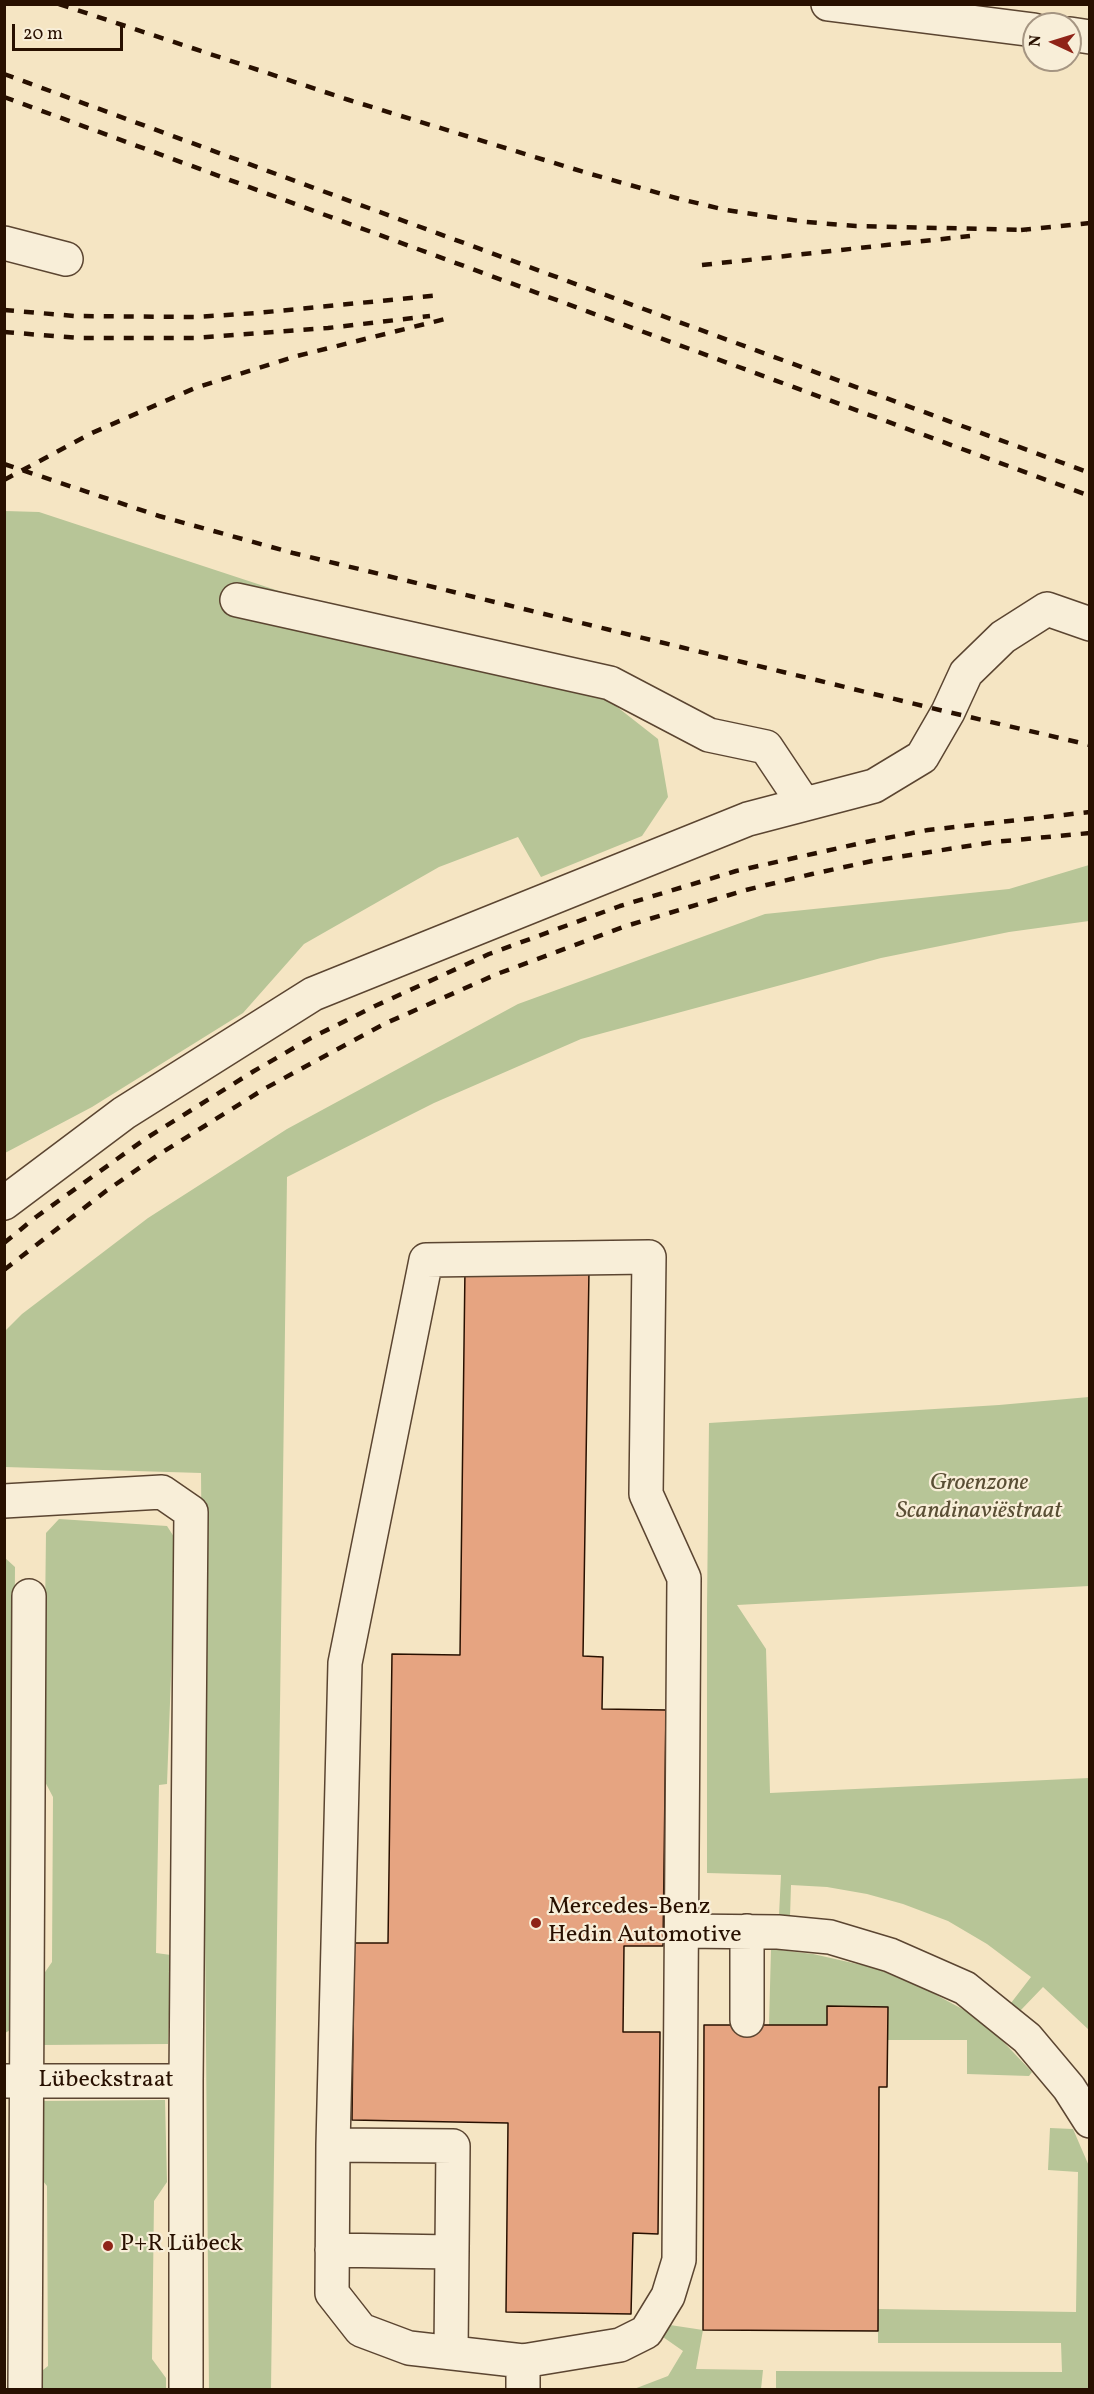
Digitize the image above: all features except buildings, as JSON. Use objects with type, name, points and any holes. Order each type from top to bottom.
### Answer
[{"type":"street","points":[[828,4],[1022,28]]},
{"type":"street","points":[[4,243],[66,259]]},
{"type":"street","points":[[237,600],[610,683],[709,735],[766,747],[804,804]]},
{"type":"street","points":[[4,1203],[123,1113],[313,994],[748,819],[874,786],[922,757],[948,712],[966,673],[1003,637],[1047,609],[1089,624]]},
{"type":"street","points":[[649,1257],[646,1494],[684,1578],[681,1931],[679,2260],[668,2296],[646,2332],[620,2345],[523,2375],[451,2352],[409,2348],[361,2330],[332,2293],[333,2145],[345,1663],[426,1260],[649,1257]]},
{"type":"street","points":[[4,1501],[162,1492],[191,1512],[186,2081]]},
{"type":"street","points":[[16,2081],[29,1596]]},
{"type":"street","points":[[681,1931],[747,1931],[830,1937],[890,1955],[965,1988],[1027,2038],[1069,2088],[1089,2121]]},
{"type":"street","points":[[747,1931],[747,2020]]},
{"type":"street","name":"Lübeckstraat","points":[[26,2390],[16,2081],[186,2081],[186,2390]]},
{"type":"street","points":[[333,2145],[453,2146],[451,2352]]},
{"type":"street","points":[[332,2250],[452,2252]]},
{"type":"green space","points":[[5,511],[39,512],[607,699],[658,739],[668,797],[642,836],[541,877],[518,837],[439,867],[304,944],[243,1013],[92,1107],[5,1153]]},
{"type":"green space","points":[[1089,865],[1089,921],[1009,932],[881,958],[581,1039],[434,1103],[287,1177],[271,2389],[209,2389],[201,1473],[5,1467],[5,1331],[22,1314],[148,1218],[287,1129],[518,1004],[765,914],[1009,889]]},
{"type":"green space","name":"Groenzone Scandinaviëstraat","points":[[1089,1397],[1089,1586],[737,1605],[766,1649],[770,1793],[1089,1778],[1089,2030],[1043,1987],[1020,2011],[1011,2003],[1031,1977],[987,1944],[948,1921],[903,1904],[867,1894],[827,1887],[791,1885],[790,1917],[779,1915],[781,1875],[707,1873],[707,1607],[709,1423],[999,1405]]},
{"type":"green space","points":[[59,1519],[167,1526],[176,1540],[167,1784],[159,1785],[156,1953],[171,1955],[168,2044],[42,2045],[43,1975],[52,1962],[53,1797],[43,1778],[46,1533]]},
{"type":"green space","points":[[4,1557],[15,1567],[12,2029],[5,2033]]},
{"type":"green space","points":[[771,1949],[813,1954],[875,1968],[927,1990],[966,2011],[995,2033],[1032,2072],[1029,2076],[967,2074],[967,2040],[887,2040],[887,2007],[828,2006],[827,2025],[769,2025]]},
{"type":"green space","points":[[165,2100],[167,2182],[154,2201],[152,2359],[166,2378],[166,2389],[38,2390],[38,2374],[48,2366],[47,2186],[38,2175],[40,2101]]},
{"type":"green space","points":[[1050,2128],[1073,2129],[1089,2166],[1089,2389],[776,2389],[776,2371],[1062,2372],[1061,2343],[878,2343],[878,2309],[1076,2312],[1078,2172],[1048,2170]]},
{"type":"green space","points":[[670,2325],[703,2330],[696,2369],[763,2370],[761,2389],[634,2389],[668,2376],[683,2351],[663,2337]]},
{"type":"railway","points":[[59,4],[349,100],[587,173],[726,210],[806,222],[856,226],[1027,230]]},
{"type":"railway","points":[[4,74],[1090,473]]},
{"type":"railway","points":[[4,97],[1090,496]]},
{"type":"railway","points":[[1021,230],[1090,223]]},
{"type":"railway","points":[[702,265],[970,236]]},
{"type":"railway","points":[[4,310],[75,316],[196,317],[441,295]]},
{"type":"railway","points":[[4,332],[79,338],[195,338],[328,328],[430,316]]},
{"type":"railway","points":[[4,480],[92,433],[195,388],[297,356],[445,319]]},
{"type":"railway","points":[[4,464],[159,516],[293,553],[1090,745]]},
{"type":"railway","points":[[4,1243],[36,1217],[145,1139],[254,1071],[311,1038],[375,1006],[489,954],[620,906],[736,871],[928,830],[1090,812]]},
{"type":"railway","points":[[4,1270],[106,1191],[158,1155],[264,1089],[384,1024],[497,974],[626,926],[746,890],[812,874],[872,861],[994,842],[1090,833]]},
{"type":"place","name":"Mercedes-Benz Hedin Automotive","points":[[536,1923]]},
{"type":"place","name":"P+R Lübeck","points":[[108,2246]]}]
